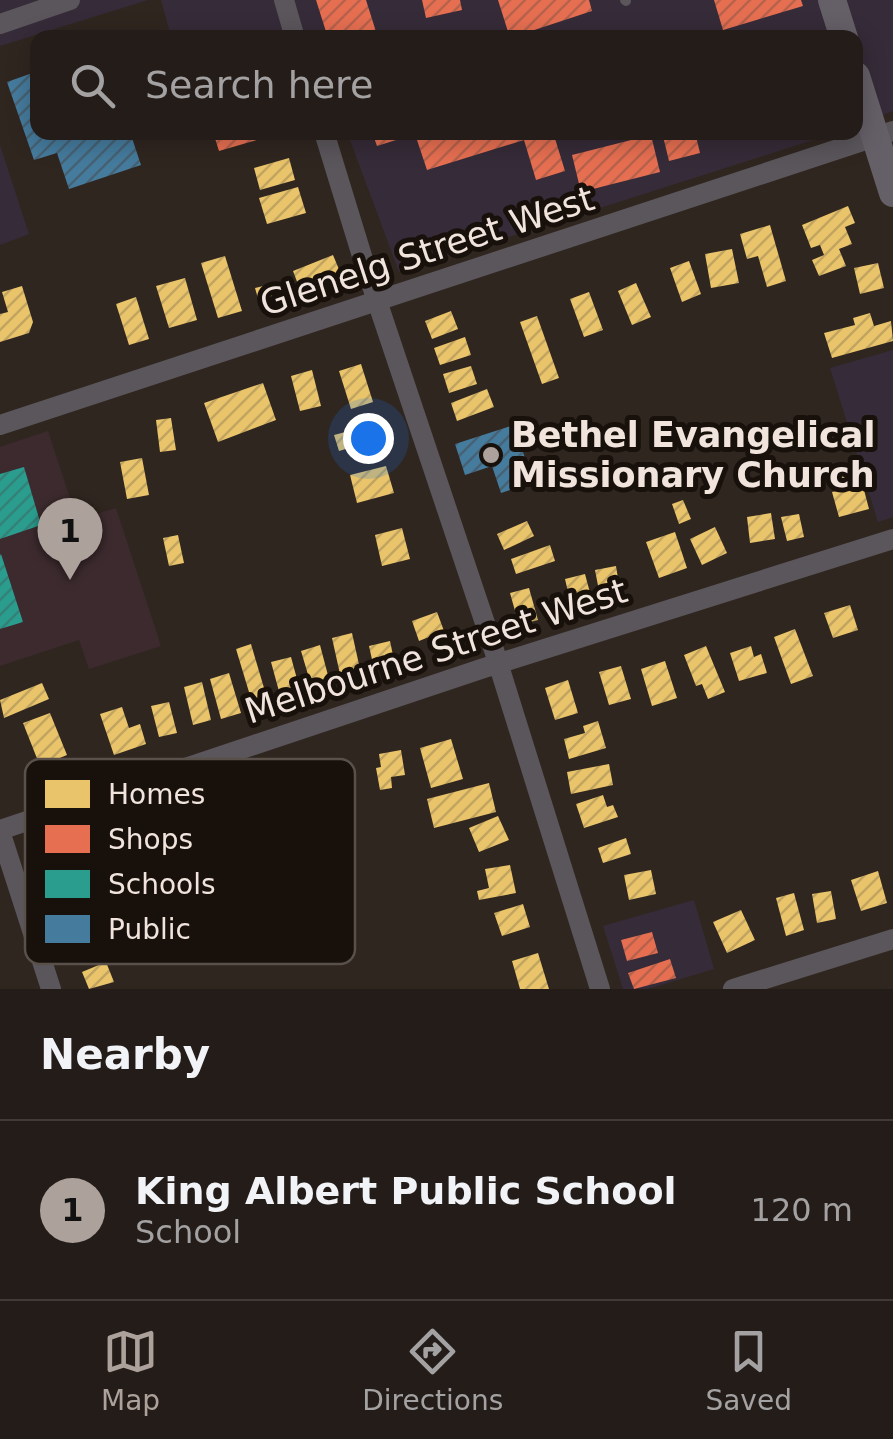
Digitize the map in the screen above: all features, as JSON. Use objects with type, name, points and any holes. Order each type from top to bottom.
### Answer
[{"type":"main road","points":[[832,0],[841,30]]},
{"type":"main road","points":[[863,90],[884,134],[893,194]]},
{"type":"street","points":[[0,24],[27,7],[70,0]]},
{"type":"street","points":[[284,0],[293,30]]},
{"type":"street","name":"Glenelg Street West","points":[[0,425],[884,134]]},
{"type":"street","points":[[327,140],[600,989]]},
{"type":"street","name":"Melbourne Street West","points":[[213,759],[498,663],[893,539]]},
{"type":"street","name":"Melbourne Street West","points":[[0,831],[25,823]]},
{"type":"street","points":[[0,831],[25,908]]},
{"type":"street","points":[[734,989],[893,940]]},
{"type":"street","points":[[43,964],[51,989]]},
{"type":"shaded area","points":[[0,0],[148,0],[51,30],[30,30],[30,37],[0,46]]},
{"type":"shaded area","points":[[161,0],[893,0],[893,111],[863,123],[863,30],[169,30]]},
{"type":"shaded area","points":[[350,140],[813,140],[399,272]]},
{"type":"shaded area","points":[[0,145],[29,234],[0,245]]},
{"type":"shaded area","points":[[893,350],[893,517],[878,522],[830,368]]},
{"type":"shaded area","points":[[48,431],[77,520],[116,508],[161,646],[89,669],[79,640],[0,666],[0,447]]},
{"type":"shaded area","points":[[694,900],[714,969],[648,989],[623,989],[603,926]]},
{"type":"building: Homes","points":[[289,158],[295,180],[260,190],[254,168]]},
{"type":"building: Homes","points":[[298,187],[306,213],[267,224],[259,198]]},
{"type":"building: Homes","points":[[848,206],[855,223],[845,227],[852,244],[839,249],[846,266],[819,276],[812,260],[824,255],[820,245],[811,248],[802,225]]},
{"type":"building: Homes","points":[[770,225],[786,281],[767,287],[758,256],[747,259],[740,234]]},
{"type":"building: Homes","points":[[732,249],[739,283],[711,288],[705,254]]},
{"type":"building: Homes","points":[[333,255],[343,279],[302,295],[293,271]]},
{"type":"building: Homes","points":[[225,256],[242,311],[218,318],[201,263]]},
{"type":"building: Homes","points":[[689,261],[701,294],[682,302],[670,268]]},
{"type":"building: Homes","points":[[878,263],[884,288],[860,294],[854,268]]},
{"type":"building: Homes","points":[[185,278],[197,320],[169,328],[156,286]]},
{"type":"building: Homes","points":[[276,283],[281,304],[261,309],[255,288]]},
{"type":"building: Homes","points":[[636,283],[651,317],[632,325],[618,291]]},
{"type":"building: Homes","points":[[22,286],[33,322],[29,333],[0,342],[0,314],[8,312],[2,292]]},
{"type":"building: Homes","points":[[589,292],[603,330],[584,337],[570,299]]},
{"type":"building: Homes","points":[[136,297],[149,339],[129,345],[116,304]]},
{"type":"building: Homes","points":[[451,311],[458,329],[432,339],[425,321]]},
{"type":"building: Homes","points":[[870,313],[874,326],[891,321],[893,341],[832,358],[824,333],[855,325],[853,318]]},
{"type":"building: Homes","points":[[537,316],[559,378],[542,384],[520,322]]},
{"type":"building: Homes","points":[[465,337],[471,355],[440,365],[434,348]]},
{"type":"building: Homes","points":[[361,364],[373,402],[351,409],[339,371]]},
{"type":"building: Homes","points":[[471,366],[477,384],[449,393],[443,374]]},
{"type":"building: Homes","points":[[312,370],[321,406],[300,411],[291,376]]},
{"type":"building: Homes","points":[[263,383],[276,420],[218,442],[204,403]]},
{"type":"building: Homes","points":[[487,389],[494,407],[457,421],[451,403]]},
{"type":"building: Homes","points":[[171,418],[176,450],[160,452],[156,420]]},
{"type":"building: Homes","points":[[376,424],[380,439],[339,451],[334,435]]},
{"type":"building: Homes","points":[[142,458],[149,495],[127,499],[120,462]]},
{"type":"building: Homes","points":[[386,466],[394,493],[357,503],[350,475]]},
{"type":"building: Homes","points":[[858,467],[869,509],[839,517],[832,492],[841,490],[837,472]]},
{"type":"building: Homes","points":[[683,500],[691,519],[679,524],[672,504]]},
{"type":"building: Homes","points":[[771,513],[775,539],[750,543],[747,517]]},
{"type":"building: Homes","points":[[799,514],[804,537],[787,541],[781,517]]},
{"type":"building: Homes","points":[[527,521],[534,536],[504,550],[497,534]]},
{"type":"building: Homes","points":[[715,527],[727,553],[702,565],[690,539]]},
{"type":"building: Homes","points":[[402,528],[410,559],[382,566],[375,535]]},
{"type":"building: Homes","points":[[675,532],[687,568],[659,578],[646,542]]},
{"type":"building: Homes","points":[[178,535],[184,563],[169,566],[163,538]]},
{"type":"building: Homes","points":[[550,545],[555,561],[516,574],[511,559]]},
{"type":"building: Homes","points":[[616,566],[621,597],[601,601],[595,570]]},
{"type":"building: Homes","points":[[585,574],[593,604],[572,609],[565,579]]},
{"type":"building: Homes","points":[[529,588],[538,620],[519,625],[510,593]]},
{"type":"building: Homes","points":[[850,605],[858,630],[833,638],[824,613]]},
{"type":"building: Homes","points":[[437,612],[444,631],[419,641],[412,621]]},
{"type":"building: Homes","points":[[795,629],[813,676],[791,684],[774,637]]},
{"type":"building: Homes","points":[[352,633],[360,669],[340,674],[332,638]]},
{"type":"building: Homes","points":[[390,641],[394,660],[373,664],[369,646]]},
{"type":"building: Homes","points":[[251,644],[267,698],[252,702],[236,649]]},
{"type":"building: Homes","points":[[320,645],[330,683],[312,688],[301,651]]},
{"type":"building: Homes","points":[[706,646],[725,692],[708,699],[702,684],[696,686],[684,655]]},
{"type":"building: Homes","points":[[751,646],[754,657],[761,654],[767,673],[739,681],[730,653]]},
{"type":"building: Homes","points":[[291,657],[300,690],[280,695],[271,662]]},
{"type":"building: Homes","points":[[665,661],[677,698],[652,706],[641,669]]},
{"type":"building: Homes","points":[[621,666],[631,699],[609,705],[599,672]]},
{"type":"building: Homes","points":[[229,673],[241,713],[221,719],[210,679]]},
{"type":"building: Homes","points":[[568,680],[578,713],[555,720],[545,688]]},
{"type":"building: Homes","points":[[202,682],[211,720],[193,725],[184,687]]},
{"type":"building: Homes","points":[[42,683],[49,699],[4,718],[0,700]]},
{"type":"building: Homes","points":[[169,702],[177,733],[159,737],[151,706]]},
{"type":"building: Homes","points":[[122,707],[129,728],[140,724],[146,744],[114,755],[100,714]]},
{"type":"building: Homes","points":[[50,713],[67,755],[37,759],[23,723]]},
{"type":"building: Homes","points":[[598,721],[606,748],[569,759],[564,739],[585,733],[583,726]]},
{"type":"building: Homes","points":[[451,739],[463,779],[431,788],[420,748]]},
{"type":"building: Homes","points":[[401,750],[405,775],[391,777],[392,788],[380,790],[376,768],[381,767],[379,754]]},
{"type":"building: Homes","points":[[609,764],[613,785],[571,794],[567,772]]},
{"type":"building: Homes","points":[[489,783],[496,812],[434,828],[427,799]]},
{"type":"building: Homes","points":[[603,795],[607,807],[613,805],[618,817],[584,828],[576,804]]},
{"type":"building: Homes","points":[[498,816],[509,840],[479,852],[469,828]]},
{"type":"building: Homes","points":[[626,838],[631,854],[603,863],[598,848]]},
{"type":"building: Homes","points":[[510,865],[516,893],[479,900],[477,891],[489,888],[485,869]]},
{"type":"building: Homes","points":[[651,870],[656,894],[629,900],[624,875]]},
{"type":"building: Homes","points":[[878,871],[887,903],[861,911],[851,880]]},
{"type":"building: Homes","points":[[831,891],[836,919],[817,923],[812,894]]},
{"type":"building: Homes","points":[[794,893],[804,930],[786,936],[776,898]]},
{"type":"building: Homes","points":[[523,904],[530,927],[502,936],[494,913]]},
{"type":"building: Homes","points":[[741,910],[755,940],[727,953],[713,922]]},
{"type":"building: Homes","points":[[538,953],[549,989],[520,989],[512,961]]},
{"type":"building: Homes","points":[[107,964],[114,982],[89,989],[82,972]]},
{"type":"building: Shops","points":[[316,0],[366,0],[375,30],[325,30]]},
{"type":"building: Shops","points":[[422,0],[460,0],[462,10],[426,18]]},
{"type":"building: Shops","points":[[498,0],[589,0],[592,11],[534,30],[507,30]]},
{"type":"building: Shops","points":[[714,0],[801,0],[803,6],[723,30]]},
{"type":"building: Shops","points":[[216,140],[257,140],[219,151]]},
{"type":"building: Shops","points":[[375,140],[396,140],[377,146]]},
{"type":"building: Shops","points":[[417,140],[524,140],[427,170]]},
{"type":"building: Shops","points":[[524,140],[555,140],[565,171],[536,180]]},
{"type":"building: Shops","points":[[631,140],[652,140],[660,172],[581,192],[572,155]]},
{"type":"building: Shops","points":[[664,140],[697,140],[700,153],[669,161]]},
{"type":"building: Shops","points":[[652,932],[658,953],[627,961],[621,940]]},
{"type":"building: Shops","points":[[670,959],[676,978],[634,989],[628,973]]},
{"type":"building: Schools","points":[[24,467],[41,525],[0,539],[0,474]]},
{"type":"building: Schools","points":[[0,555],[23,622],[0,629]]},
{"type":"building: Public","points":[[30,74],[30,140],[133,140],[141,165],[69,189],[57,153],[34,160],[7,82]]},
{"type":"building: Public","name":"Bethel Evangelical Missionary Church","points":[[514,425],[533,482],[501,493],[492,466],[465,475],[455,444]]},
{"type":"place","name":"Bethel Evangelical Missionary Church","points":[[491,455]]},
{"type":"place","name":"King Albert Public School","points":[[70,580]]}]
